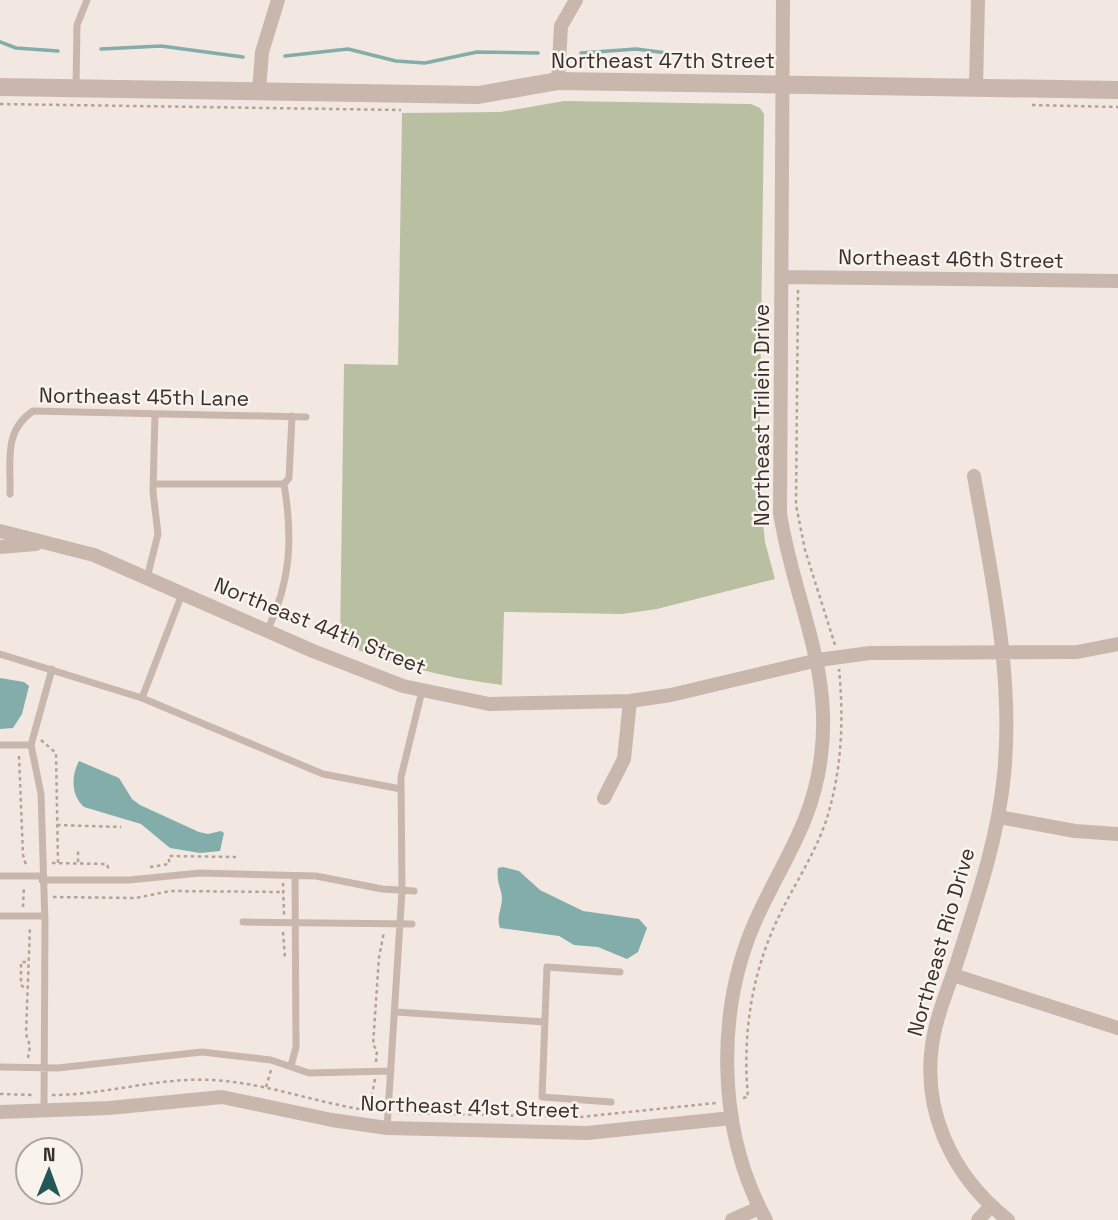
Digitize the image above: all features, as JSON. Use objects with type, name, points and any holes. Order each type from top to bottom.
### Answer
[{"type":"street","points":[[259,90],[262,52],[278,0]]},
{"type":"street","points":[[558,81],[561,26],[576,0]]},
{"type":"street","name":"Northeast Trilein Drive","points":[[763,1214],[744,1169],[732,1118],[729,1031],[739,969],[759,913],[802,831],[816,790],[825,722],[818,660],[785,548],[780,513],[783,0]]},
{"type":"street","points":[[976,87],[978,0]]},
{"type":"street","name":"Northeast 47th Street","points":[[0,87],[492,94],[558,81],[1118,90]]},
{"type":"street","name":"Northeast 46th Street","points":[[783,276],[1118,281]]},
{"type":"street","name":"Northeast Rio Drive","points":[[974,475],[1001,652],[1008,732],[999,817],[934,1035],[929,1069],[931,1097],[938,1128],[956,1161],[991,1206],[1008,1220]]},
{"type":"street","name":"Northeast 44th Street","points":[[0,531],[94,555],[267,631],[403,686],[489,704],[630,701],[671,695],[838,656],[1077,652],[1118,644]]},
{"type":"street","name":"Northeast 44th Street","points":[[0,547],[47,543]]},
{"type":"street","points":[[604,798],[624,758],[630,701]]},
{"type":"street","points":[[999,817],[1075,831],[1118,834]]},
{"type":"street","points":[[953,975],[1118,1028]]},
{"type":"street","name":"Northeast 41st Street","points":[[0,1112],[222,1097],[387,1128],[587,1133],[732,1118]]},
{"type":"street","points":[[978,1220],[991,1206]]},
{"type":"street","points":[[732,1220],[763,1214]]},
{"type":"lane","points":[[75,88],[77,25],[87,0]]},
{"type":"lane","name":"Northeast 45th Lane","points":[[10,494],[12,433],[19,420],[33,411],[306,417]]},
{"type":"lane","points":[[147,578],[158,534],[153,484],[155,414]]},
{"type":"lane","points":[[284,484],[289,478],[292,416]]},
{"type":"lane","points":[[153,484],[284,484]]},
{"type":"lane","points":[[267,631],[283,599],[288,572],[288,504],[284,484]]},
{"type":"lane","points":[[142,698],[183,593]]},
{"type":"lane","points":[[0,654],[142,698],[323,774],[401,789]]},
{"type":"lane","points":[[44,1111],[45,916],[39,776],[31,745],[52,668]]},
{"type":"lane","points":[[387,1128],[402,891],[401,777],[422,690]]},
{"type":"lane","points":[[0,745],[31,745]]},
{"type":"lane","points":[[0,876],[129,880],[200,873],[324,877],[414,891]]},
{"type":"lane","points":[[291,1066],[296,1048],[295,876]]},
{"type":"lane","points":[[0,916],[45,916]]},
{"type":"lane","points":[[243,922],[412,924]]},
{"type":"lane","points":[[611,1102],[542,1097],[547,967],[620,972]]},
{"type":"lane","points":[[396,1012],[545,1022]]},
{"type":"lane","points":[[0,1068],[44,1068],[202,1052],[273,1060],[309,1073],[391,1072]]},
{"type":"path","points":[[0,104],[401,110]]},
{"type":"path","points":[[0,1094],[93,1093],[164,1082],[199,1080],[266,1087],[388,1112],[580,1117],[748,1097],[746,1041],[755,982],[773,930],[811,856],[831,802],[841,743],[838,656],[805,550],[796,505],[798,277]]},
{"type":"path","points":[[32,735],[50,745],[56,753],[58,863]]},
{"type":"path","points":[[19,745],[18,780],[22,784],[26,916],[26,1034],[30,1046],[27,1068]]},
{"type":"path","points":[[57,825],[121,828]]},
{"type":"path","points":[[78,851],[78,864]]},
{"type":"path","points":[[147,869],[169,864],[169,856],[236,857]]},
{"type":"path","points":[[42,863],[107,864],[108,871],[113,872]]},
{"type":"path","points":[[43,894],[135,898],[170,891],[283,892]]},
{"type":"path","points":[[369,1110],[377,1049],[373,1045],[379,957],[387,923]]},
{"type":"path","points":[[266,1087],[273,1060]]},
{"type":"green space","points":[[564,101],[751,104],[760,108],[764,114],[759,484],[765,542],[775,579],[657,609],[622,614],[504,612],[502,685],[420,669],[340,643],[344,364],[398,365],[402,113],[500,112]]},
{"type":"water","points":[[0,678],[24,682],[29,686],[22,714],[13,728],[0,729]]},
{"type":"water","points":[[79,761],[119,778],[132,799],[140,805],[199,832],[208,834],[221,831],[224,833],[220,851],[200,853],[170,848],[141,824],[84,807],[77,797],[74,785]]},
{"type":"water","points":[[498,868],[519,871],[540,890],[583,911],[639,919],[647,928],[638,952],[627,959],[598,947],[574,945],[559,936],[500,928],[502,898]]},
{"type":"waterway","points":[[0,42],[16,48],[58,51]]},
{"type":"waterway","points":[[101,49],[161,46],[243,57]]},
{"type":"waterway","points":[[285,56],[348,49],[396,61],[425,63],[477,52],[538,53]]},
{"type":"waterway","points":[[581,53],[636,49],[690,56]]}]
